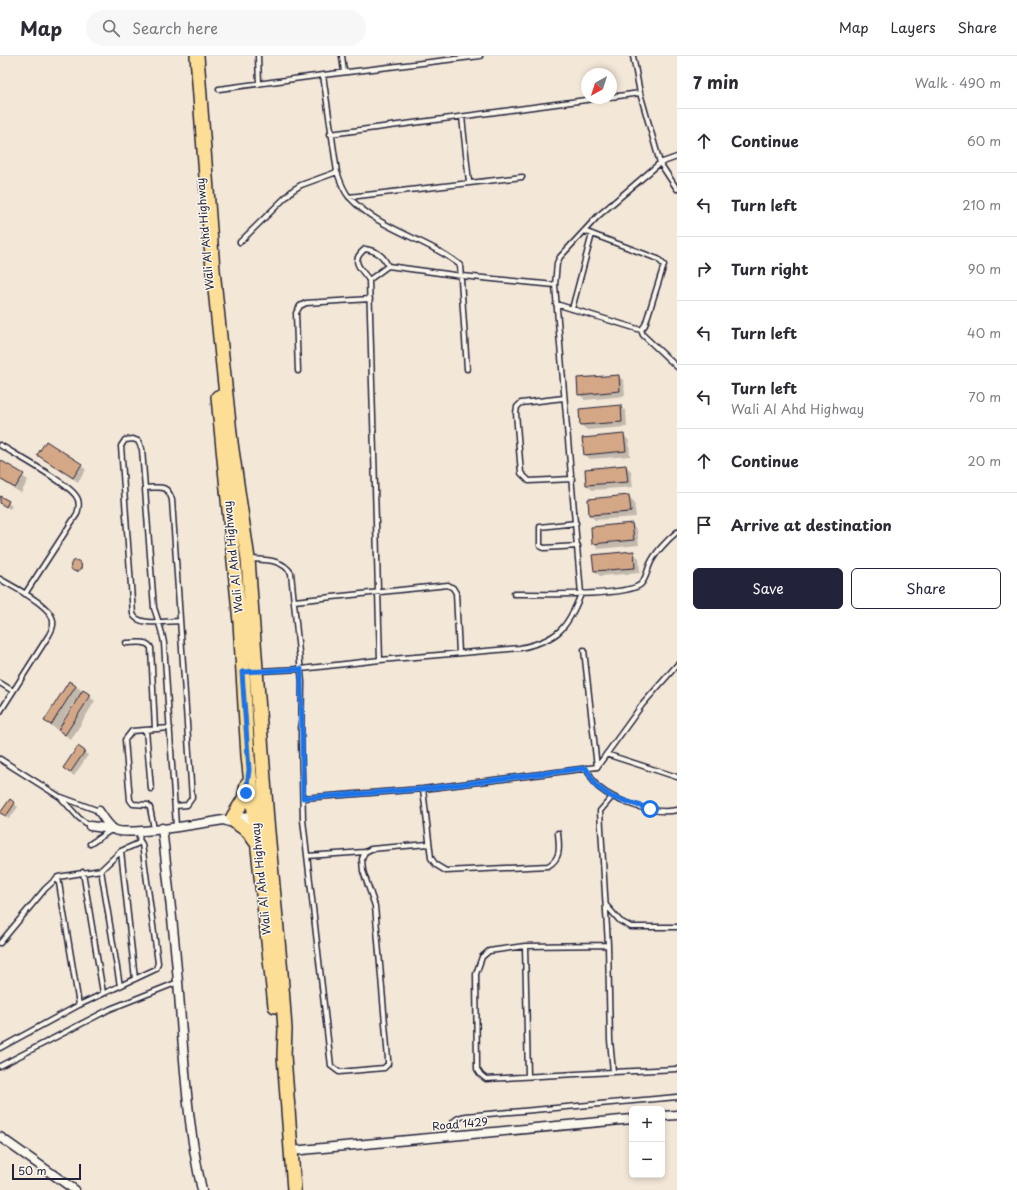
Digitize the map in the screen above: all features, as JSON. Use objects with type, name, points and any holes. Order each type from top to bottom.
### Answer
[{"type":"main road","name":"Wali Al Ahd Highway","points":[[191,56],[222,448],[240,622],[249,770],[261,818],[257,845],[277,1029],[284,1056]]},
{"type":"main road","name":"Wali Al Ahd Highway","points":[[197,56],[213,270],[231,443],[248,559],[256,671],[261,818],[281,973],[285,1029],[284,1056],[294,1190]]},
{"type":"main road","points":[[249,770],[244,800],[231,820],[248,831],[257,845]]},
{"type":"street","points":[[99,811],[112,829]]},
{"type":"street","points":[[90,826],[117,831],[140,831],[231,820],[261,818]]},
{"type":"street","points":[[158,829],[178,982],[185,1086],[196,1166],[202,1190]]},
{"type":"street","points":[[665,1116],[677,1115]]},
{"type":"street","name":"Road 1429","points":[[291,1151],[629,1119]]},
{"type":"street","points":[[0,1137],[74,1190]]},
{"type":"lane","points":[[258,56],[259,84]]},
{"type":"lane","points":[[342,56],[344,72]]},
{"type":"lane","points":[[219,89],[480,56]]},
{"type":"lane","points":[[633,56],[640,93],[660,163],[677,189]]},
{"type":"lane","points":[[323,76],[330,134],[337,172],[342,187],[349,197],[370,215],[448,255],[460,265],[462,276],[467,369]]},
{"type":"lane","points":[[617,96],[640,93]]},
{"type":"lane","points":[[330,134],[581,101]]},
{"type":"lane","points":[[462,117],[469,182]]},
{"type":"lane","points":[[242,672],[301,669],[380,660],[520,648],[539,644],[556,634],[571,619],[581,594],[556,304],[555,285],[557,263],[598,216],[660,163],[677,157]]},
{"type":"lane","points":[[240,242],[293,190],[301,185],[337,172]]},
{"type":"lane","points":[[349,197],[522,177]]},
{"type":"lane","points":[[584,231],[658,259],[664,265],[645,325],[640,330]]},
{"type":"lane","points":[[572,309],[592,234]]},
{"type":"lane","points":[[380,660],[369,280],[359,268],[357,260],[358,254],[365,248],[375,250],[381,254],[388,266]]},
{"type":"lane","points":[[369,280],[388,266],[462,276],[555,285]]},
{"type":"lane","points":[[298,371],[296,313],[300,306],[306,303],[370,299]]},
{"type":"lane","points":[[556,304],[640,330],[643,335],[677,367]]},
{"type":"lane","points":[[564,398],[521,403],[517,407],[516,413],[520,466],[521,473],[529,481],[572,479]]},
{"type":"lane","points":[[176,826],[164,643],[158,622],[154,608],[141,444],[133,439],[125,440],[121,446],[133,614],[139,621],[158,622],[180,621]]},
{"type":"lane","points":[[0,445],[76,494],[78,499],[77,514],[25,594]]},
{"type":"lane","points":[[145,488],[165,487],[168,490],[172,500],[192,798],[187,805],[175,806]]},
{"type":"lane","points":[[576,523],[540,527],[540,546],[544,548],[578,546]]},
{"type":"lane","points":[[514,594],[581,594],[633,589],[641,584],[654,557],[677,532]]},
{"type":"lane","points":[[248,559],[270,560],[287,567],[291,573],[301,669],[303,820],[331,1066],[339,1072],[384,1068],[388,1064],[375,906],[363,871],[362,859],[365,852]]},
{"type":"lane","points":[[0,579],[44,607],[52,616],[54,622],[49,634],[0,712]]},
{"type":"lane","points":[[294,601],[448,585],[453,588],[456,593],[459,653]]},
{"type":"lane","points":[[126,643],[146,643],[149,644],[151,648],[155,729]]},
{"type":"lane","points":[[584,650],[597,767]]},
{"type":"lane","points":[[597,767],[642,705],[677,665]]},
{"type":"lane","points":[[0,683],[13,691]]},
{"type":"lane","points":[[158,829],[148,805],[133,804],[130,800],[125,740],[132,732],[170,728]]},
{"type":"lane","points":[[146,730],[151,789]]},
{"type":"lane","points":[[606,754],[677,777]]},
{"type":"lane","points":[[0,759],[60,797],[99,811]]},
{"type":"lane","points":[[303,798],[423,789],[597,767]]},
{"type":"lane","points":[[586,768],[596,786],[612,797],[650,809],[677,810]]},
{"type":"lane","points":[[423,789],[428,844],[431,858],[436,865],[446,871],[451,872],[548,866],[557,859],[560,853],[558,833]]},
{"type":"lane","points":[[60,797],[79,818],[90,826]]},
{"type":"lane","points":[[612,797],[600,811],[608,945],[610,1040],[613,1072]]},
{"type":"lane","points":[[90,844],[112,829]]},
{"type":"lane","points":[[0,1048],[79,1005],[156,969],[158,963],[142,844],[140,841],[140,831]]},
{"type":"lane","points":[[0,943],[45,889],[58,877],[100,870],[121,851],[140,841]]},
{"type":"lane","points":[[307,856],[365,852],[371,849],[428,844]]},
{"type":"lane","points":[[121,851],[135,979]]},
{"type":"lane","points":[[100,870],[120,986]]},
{"type":"lane","points":[[83,872],[103,993]]},
{"type":"lane","points":[[58,877],[79,1005]]},
{"type":"lane","points":[[606,905],[620,921],[631,927],[677,927]]},
{"type":"lane","points":[[608,945],[526,946],[489,951],[482,956],[478,964],[476,974],[477,1069],[481,1075],[486,1078],[677,1069]]},
{"type":"lane","points":[[526,946],[528,1076]]},
{"type":"lane","points":[[0,1066],[110,1008],[178,982]]},
{"type":"lane","points":[[449,1136],[450,1126],[454,1120],[466,1116],[677,1097]]},
{"type":"building","points":[[619,375],[620,391],[578,395],[577,378]]},
{"type":"building","points":[[621,405],[622,422],[580,425],[579,409]]},
{"type":"building","points":[[624,434],[626,451],[584,455],[582,438]]},
{"type":"building","points":[[46,441],[82,464],[73,478],[37,455]]},
{"type":"building","points":[[0,460],[24,474],[15,488],[0,479]]},
{"type":"building","points":[[626,465],[628,482],[586,485],[585,469]]},
{"type":"building","points":[[629,495],[631,512],[589,515],[588,499]]},
{"type":"building","points":[[0,496],[9,501],[6,507],[0,503]]},
{"type":"building","points":[[632,523],[634,540],[592,544],[591,527]]},
{"type":"building","points":[[634,551],[635,568],[594,571],[592,555]]},
{"type":"building","points":[[74,561],[78,561],[80,562],[80,570],[74,571],[71,568],[71,564]]},
{"type":"building","points":[[69,681],[76,686],[51,725],[44,721]]},
{"type":"building","points":[[83,690],[91,695],[65,735],[58,730]]},
{"type":"building","points":[[78,746],[85,751],[70,773],[63,768]]},
{"type":"building","points":[[10,799],[15,803],[6,816],[0,813]]},
{"type":"route","points":[[246,793],[249,770],[242,672],[301,669],[303,798],[423,789],[586,768],[596,786],[612,797],[650,809]]}]
